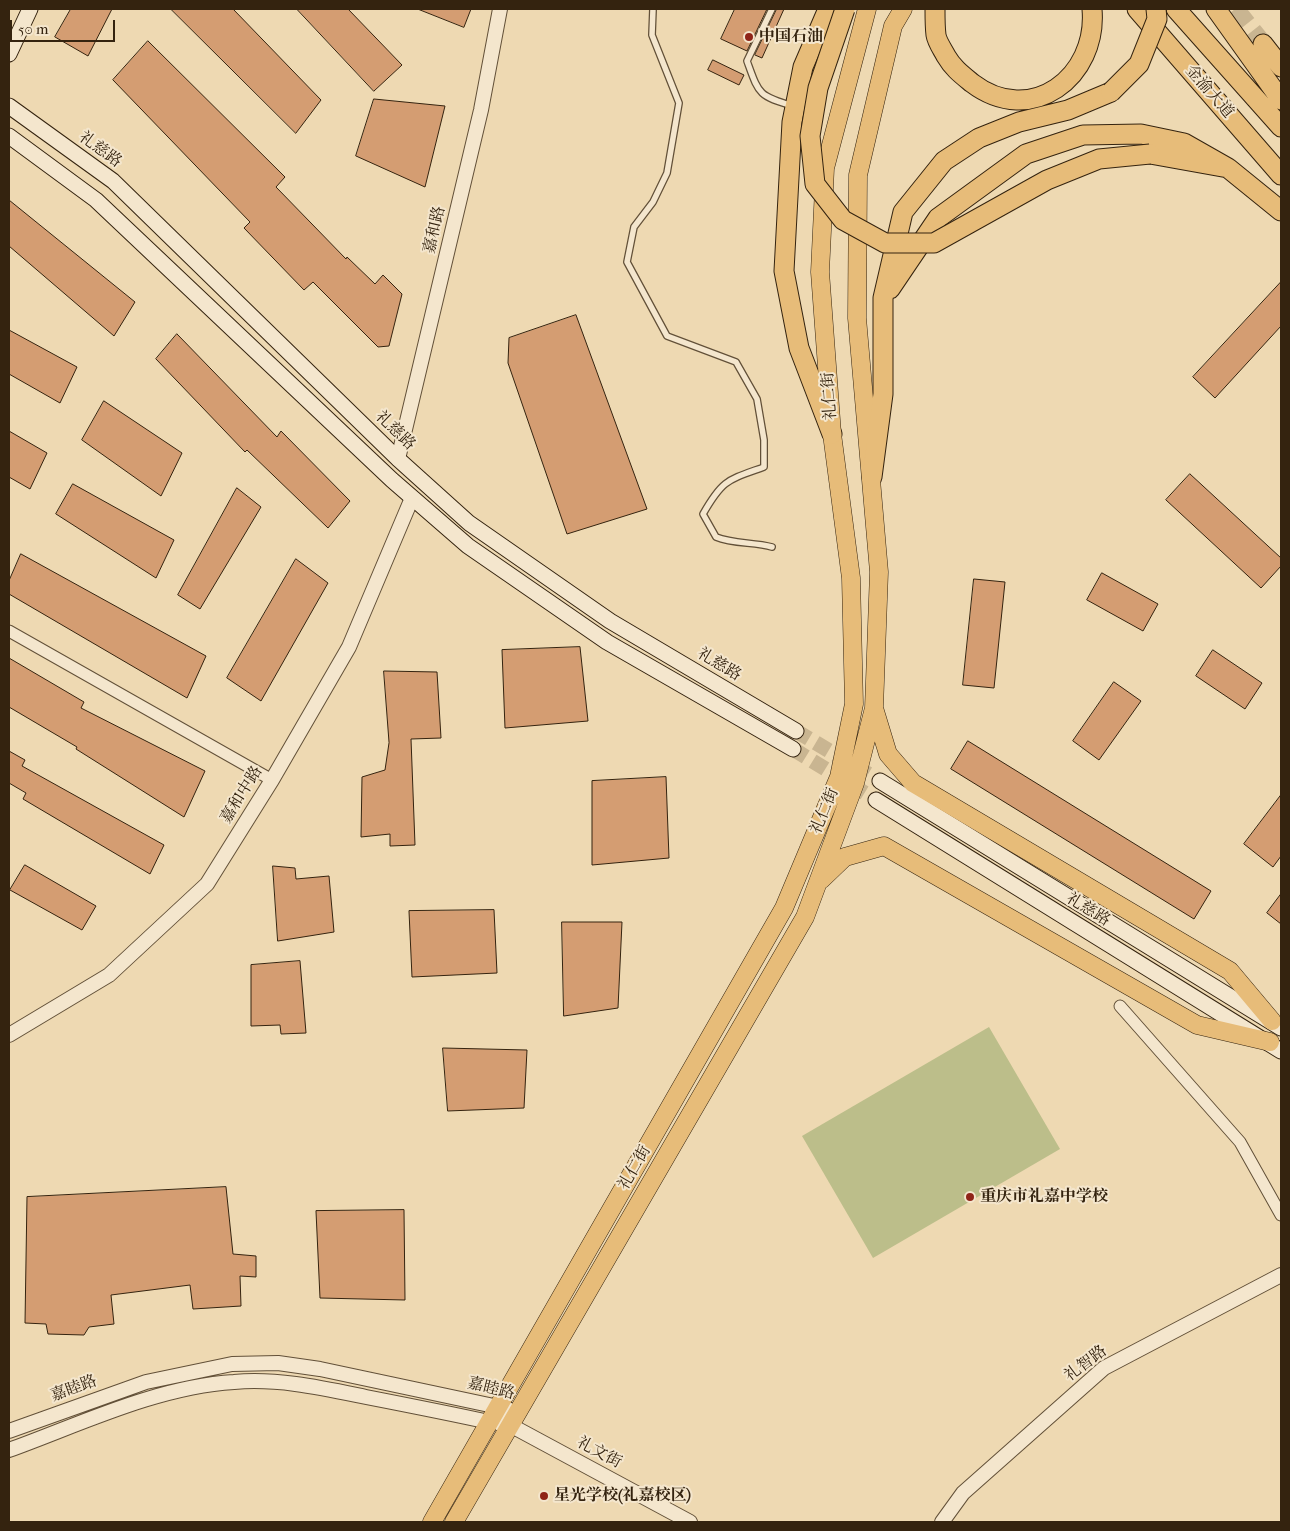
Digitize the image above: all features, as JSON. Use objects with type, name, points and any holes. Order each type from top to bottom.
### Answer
[{"type":"highway","points":[[828,9],[803,67],[792,122],[784,270],[799,348],[832,434]]},
{"type":"highway","points":[[845,9],[818,88],[813,117],[810,136],[816,184],[843,220],[885,243],[934,243],[1047,180],[1099,158],[1150,154],[1228,168]]},
{"type":"highway","points":[[935,9],[936,37],[953,68],[986,93],[1022,100],[1048,94],[1070,79],[1087,53],[1092,9]]},
{"type":"highway","name":"金渝大道","points":[[1137,9],[1281,175]]},
{"type":"highway","points":[[872,477],[883,394],[883,298],[903,212],[944,162],[979,138],[1019,122],[1068,110],[1111,92],[1140,64],[1157,19],[1156,9]]},
{"type":"highway","name":"金渝大道","points":[[1176,9],[1281,127]]},
{"type":"highway","points":[[1216,9],[1281,100]]},
{"type":"highway","points":[[1263,44],[1281,67]]},
{"type":"highway","points":[[883,298],[938,218],[1026,154],[1082,135],[1141,134],[1184,144],[1228,168],[1281,211]]},
{"type":"main road","points":[[9,54],[30,9]]},
{"type":"main road","name":"礼仁街","points":[[432,1522],[784,908],[839,777],[854,704],[851,578],[832,434],[820,272],[826,168],[867,9]]},
{"type":"main road","name":"礼仁街","points":[[454,1522],[805,917],[854,783],[874,708],[879,572],[857,318],[858,175],[893,26],[903,9]]},
{"type":"main road","name":"礼慈路","points":[[9,106],[114,182],[398,459],[469,523],[602,615],[796,731]]},
{"type":"main road","points":[[9,136],[96,200],[412,498],[468,546],[607,642],[793,749]]},
{"type":"main road","points":[[874,708],[888,754],[913,783],[1230,971],[1276,1024]]},
{"type":"main road","name":"礼慈路","points":[[880,781],[1276,1024]]},
{"type":"main road","name":"礼慈路","points":[[876,800],[1275,1047]]},
{"type":"main road","points":[[817,884],[844,857],[884,846],[1198,1025],[1275,1047]]},
{"type":"street","name":"嘉和路","points":[[398,459],[481,110],[500,9]]},
{"type":"street","name":"嘉和中路","points":[[9,1035],[109,975],[207,884],[272,780],[349,647],[412,498]]},
{"type":"street","points":[[9,631],[272,780]]},
{"type":"street","points":[[1120,1006],[1240,1142],[1281,1214]]},
{"type":"street","name":"礼智路","points":[[942,1522],[963,1493],[1104,1368],[1281,1275]]},
{"type":"street","name":"嘉睦路","points":[[9,1431],[146,1382],[232,1364],[278,1364],[320,1369],[497,1406],[514,1418]]},
{"type":"street","name":"嘉睦路","points":[[9,1450],[152,1398],[196,1387],[234,1382],[273,1382],[316,1387],[489,1422]]},
{"type":"street","name":"礼文街","points":[[489,1422],[514,1418],[690,1522]]},
{"type":"lane","points":[[653,9],[652,35],[679,103],[667,173],[653,202],[634,227],[627,262],[667,336],[736,362],[758,399],[764,440],[764,467],[727,480],[703,514],[716,537],[727,542],[740,541],[772,546]]},
{"type":"lane","points":[[772,9],[747,61],[757,89],[768,99],[795,106]]},
{"type":"green space","points":[[989,1027],[1060,1149],[873,1258],[802,1136]]},
{"type":"building","points":[[71,9],[112,9],[88,56],[55,37]]},
{"type":"building","points":[[171,9],[233,9],[321,100],[296,133]]},
{"type":"building","points":[[297,9],[348,9],[402,65],[374,91]]},
{"type":"building","points":[[418,9],[471,9],[464,27]]},
{"type":"building","points":[[735,9],[767,9],[747,51],[721,39]]},
{"type":"building","points":[[777,9],[784,9],[762,58],[755,55]]},
{"type":"building","points":[[148,41],[285,177],[276,187],[346,259],[347,257],[375,284],[383,275],[402,294],[389,346],[378,347],[313,282],[304,290],[244,228],[250,222],[113,80]]},
{"type":"building","points":[[713,60],[744,75],[739,85],[708,70]]},
{"type":"building","points":[[374,99],[445,106],[425,187],[356,156]]},
{"type":"building","points":[[9,200],[135,302],[114,336],[9,246]]},
{"type":"building","points":[[1281,282],[1281,326],[1215,398],[1193,377]]},
{"type":"building","points":[[576,315],[647,509],[567,534],[508,363],[509,338]]},
{"type":"building","points":[[9,330],[77,367],[60,403],[9,374]]},
{"type":"building","points":[[177,334],[277,437],[281,431],[350,501],[328,528],[247,450],[245,452],[156,359]]},
{"type":"building","points":[[104,401],[182,453],[161,496],[82,440]]},
{"type":"building","points":[[9,431],[47,453],[30,489],[9,477]]},
{"type":"building","points":[[1190,474],[1281,558],[1281,566],[1261,588],[1166,500]]},
{"type":"building","points":[[73,484],[174,540],[156,578],[56,514]]},
{"type":"building","points":[[237,488],[261,507],[200,609],[178,595]]},
{"type":"building","points":[[21,554],[206,656],[187,698],[9,594],[9,581]]},
{"type":"building","points":[[296,559],[328,583],[261,701],[227,678]]},
{"type":"building","points":[[1102,573],[1158,604],[1143,631],[1087,600]]},
{"type":"building","points":[[974,579],[1005,582],[994,688],[963,685]]},
{"type":"building","points":[[580,647],[588,721],[505,728],[502,650]]},
{"type":"building","points":[[1213,650],[1262,683],[1245,709],[1196,676]]},
{"type":"building","points":[[9,658],[84,702],[81,708],[205,771],[184,817],[76,749],[77,747],[9,707]]},
{"type":"building","points":[[384,671],[437,672],[441,738],[411,739],[415,845],[390,846],[390,834],[361,837],[362,777],[385,770],[389,743]]},
{"type":"building","points":[[1114,682],[1141,701],[1099,760],[1073,741]]},
{"type":"building","points":[[968,741],[1211,891],[1194,919],[951,769]]},
{"type":"building","points":[[9,751],[25,760],[22,766],[164,845],[150,874],[23,799],[26,793],[9,783]]},
{"type":"building","points":[[666,777],[669,858],[592,865],[592,781]]},
{"type":"building","points":[[1281,795],[1281,856],[1273,867],[1244,844]]},
{"type":"building","points":[[25,865],[96,906],[82,930],[10,890]]},
{"type":"building","points":[[273,866],[295,868],[296,879],[329,876],[334,932],[278,941]]},
{"type":"building","points":[[1281,894],[1281,924],[1267,913]]},
{"type":"building","points":[[494,910],[497,973],[412,977],[409,911]]},
{"type":"building","points":[[562,922],[622,922],[618,1008],[564,1016]]},
{"type":"building","points":[[300,961],[306,1033],[281,1034],[280,1025],[251,1026],[251,965]]},
{"type":"building","points":[[443,1048],[527,1050],[524,1108],[448,1111]]},
{"type":"building","points":[[226,1187],[233,1254],[256,1256],[256,1277],[240,1276],[241,1306],[193,1309],[190,1285],[111,1295],[114,1324],[89,1327],[84,1335],[48,1334],[46,1324],[25,1323],[27,1197]]},
{"type":"building","points":[[404,1210],[405,1300],[320,1298],[316,1211]]},
{"type":"tunnel","points":[[1235,9],[1263,44]]},
{"type":"tunnel","points":[[796,731],[880,781]]},
{"type":"tunnel","points":[[793,749],[876,800]]},
{"type":"place","name":"中国石油","points":[[749,37]]},
{"type":"place","name":"重庆市礼嘉中学校","points":[[970,1197]]},
{"type":"place","name":"星光学校(礼嘉校区)","points":[[544,1496]]}]
